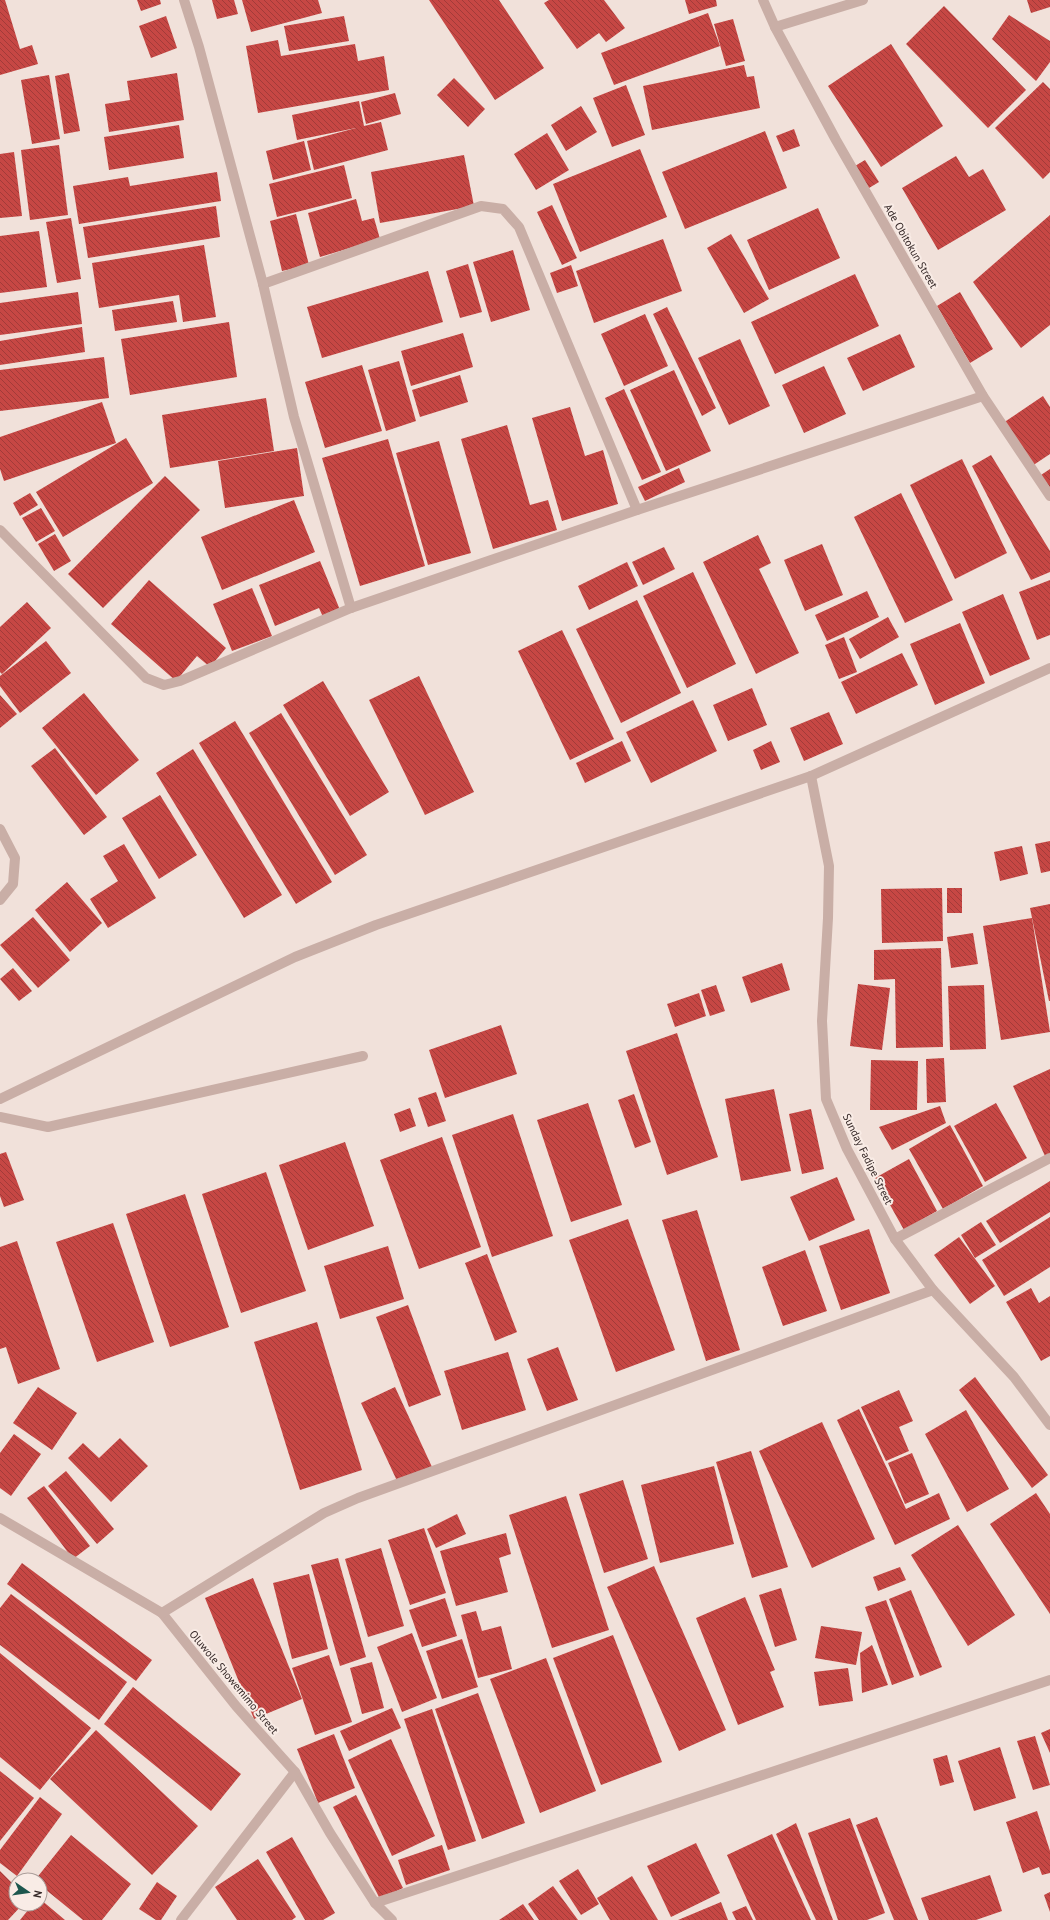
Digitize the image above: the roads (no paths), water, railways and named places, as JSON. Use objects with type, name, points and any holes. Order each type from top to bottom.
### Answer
[{"type":"street","points":[[184,0],[199,47],[262,284],[294,417],[351,608]]},
{"type":"street","name":"Ade Obitokun Street","points":[[763,0],[775,27],[836,140],[983,396],[1050,496]]},
{"type":"street","points":[[775,27],[864,0]]},
{"type":"street","points":[[262,284],[481,206],[503,209],[518,227],[637,510]]},
{"type":"street","points":[[0,530],[146,678],[164,685],[180,681],[351,608],[637,510],[983,396]]},
{"type":"street","points":[[0,1099],[295,957],[376,925],[811,776],[1050,668]]},
{"type":"street","name":"Sunday Fadipe Street","points":[[811,776],[829,866],[828,918],[822,1021],[826,1099],[847,1149],[895,1239],[933,1290],[1014,1377],[1050,1425]]},
{"type":"street","points":[[0,829],[15,858],[13,884],[0,900]]},
{"type":"street","points":[[0,1117],[48,1127],[363,1056]]},
{"type":"street","points":[[895,1239],[1050,1158]]},
{"type":"street","points":[[162,1614],[324,1513],[358,1498],[933,1290]]},
{"type":"street","name":"Oluwole Showemimo Street","points":[[0,1518],[162,1614],[236,1706],[295,1772],[330,1833],[375,1903],[392,1920]]},
{"type":"street","points":[[375,1903],[1050,1680]]},
{"type":"street","points":[[181,1920],[295,1772]]}]
